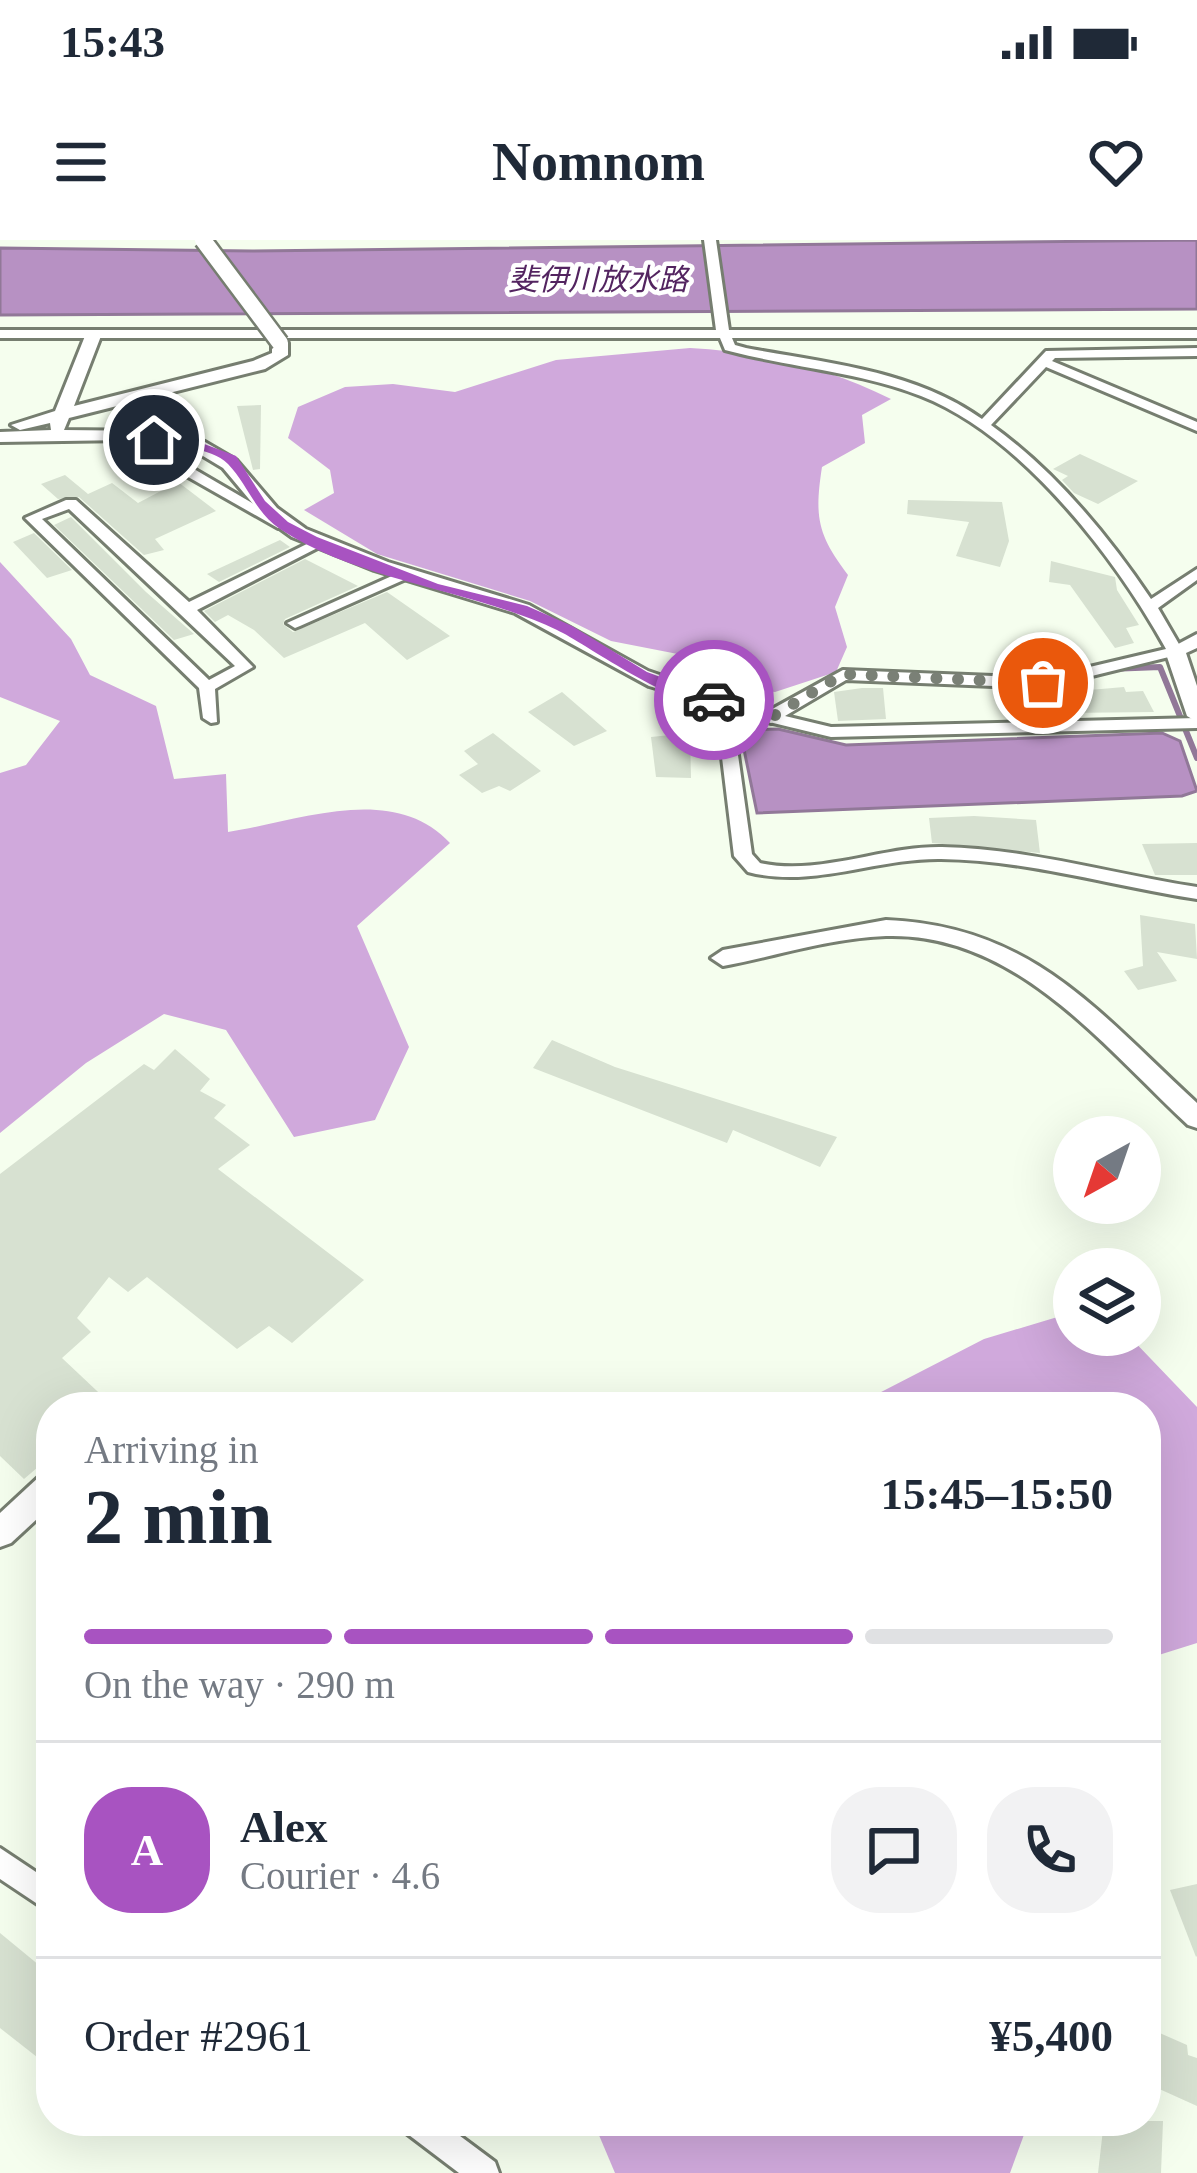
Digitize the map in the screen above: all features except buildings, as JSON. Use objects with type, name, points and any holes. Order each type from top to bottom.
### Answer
[{"type":"street","points":[[0,433],[57,426],[280,355],[280,343],[203,240]]},
{"type":"street","points":[[165,458],[320,543],[404,575],[522,609],[567,629],[641,676],[770,718],[831,732],[1197,720],[1174,651],[1152,605],[1094,532],[984,425],[933,395],[860,373],[730,346],[721,327],[710,240]]},
{"type":"street","points":[[0,334],[721,327],[1197,334]]},
{"type":"street","points":[[57,426],[93,336]]},
{"type":"street","points":[[984,425],[1051,354],[1197,352]]},
{"type":"street","points":[[1044,362],[1197,427]]},
{"type":"street","points":[[57,426],[194,444],[231,459],[260,503],[283,525]]},
{"type":"street","points":[[207,687],[245,667],[71,503],[32,518],[207,687],[211,718]]},
{"type":"street","points":[[187,609],[320,543]]},
{"type":"street","points":[[1152,605],[1197,574]]},
{"type":"street","points":[[295,623],[404,575]]},
{"type":"street","points":[[770,718],[843,674],[1043,683],[1174,651],[1197,640]]},
{"type":"street","points":[[742,709],[728,741],[743,856],[754,868],[778,872],[907,854],[1054,864],[1197,893]]},
{"type":"street","points":[[722,958],[887,928],[980,939],[1062,995],[1197,1118]]},
{"type":"street","points":[[6,1520],[36,1497]]},
{"type":"street","points":[[0,1862],[36,1888]]},
{"type":"street","points":[[436,2136],[484,2173]]},
{"type":"shaded area","points":[[690,348],[793,363],[891,399],[862,415],[865,443],[822,467],[821,525],[848,575],[835,607],[847,647],[836,672],[775,692],[727,686],[688,656],[611,641],[530,601],[377,554],[304,510],[334,493],[330,470],[288,438],[298,407],[345,387],[393,384],[455,392],[556,360]]},
{"type":"shaded area","points":[[0,562],[71,639],[90,675],[156,706],[174,779],[226,774],[228,832],[345,810],[374,810],[427,825],[450,843],[357,926],[409,1047],[375,1120],[294,1137],[226,1030],[164,1014],[86,1063],[0,1133],[0,773],[26,765],[60,721],[0,697]]},
{"type":"shaded area","points":[[1053,1318],[1053,1356],[1148,1356],[1197,1407],[1197,1643],[1161,1654],[1161,1392],[881,1392],[984,1339]]},
{"type":"shaded area","points":[[599,2136],[1024,2136],[1010,2173],[615,2173]]},
{"type":"water","name":"斐伊川放水路","points":[[1197,240],[1197,309],[0,315],[0,248],[252,251]]},
{"type":"water","points":[[778,729],[846,745],[1162,733],[1180,741],[1197,791],[1182,796],[757,813],[740,730]]},
{"type":"waterway","points":[[1059,671],[1160,667],[1197,758]]},
{"type":"way so far","points":[[714,700],[770,718],[843,674],[991,685],[1043,683]]},
{"type":"route","points":[[154,440],[194,444],[231,459],[260,503],[283,525],[312,540],[433,586],[522,609],[567,629],[641,676],[714,700]]}]
